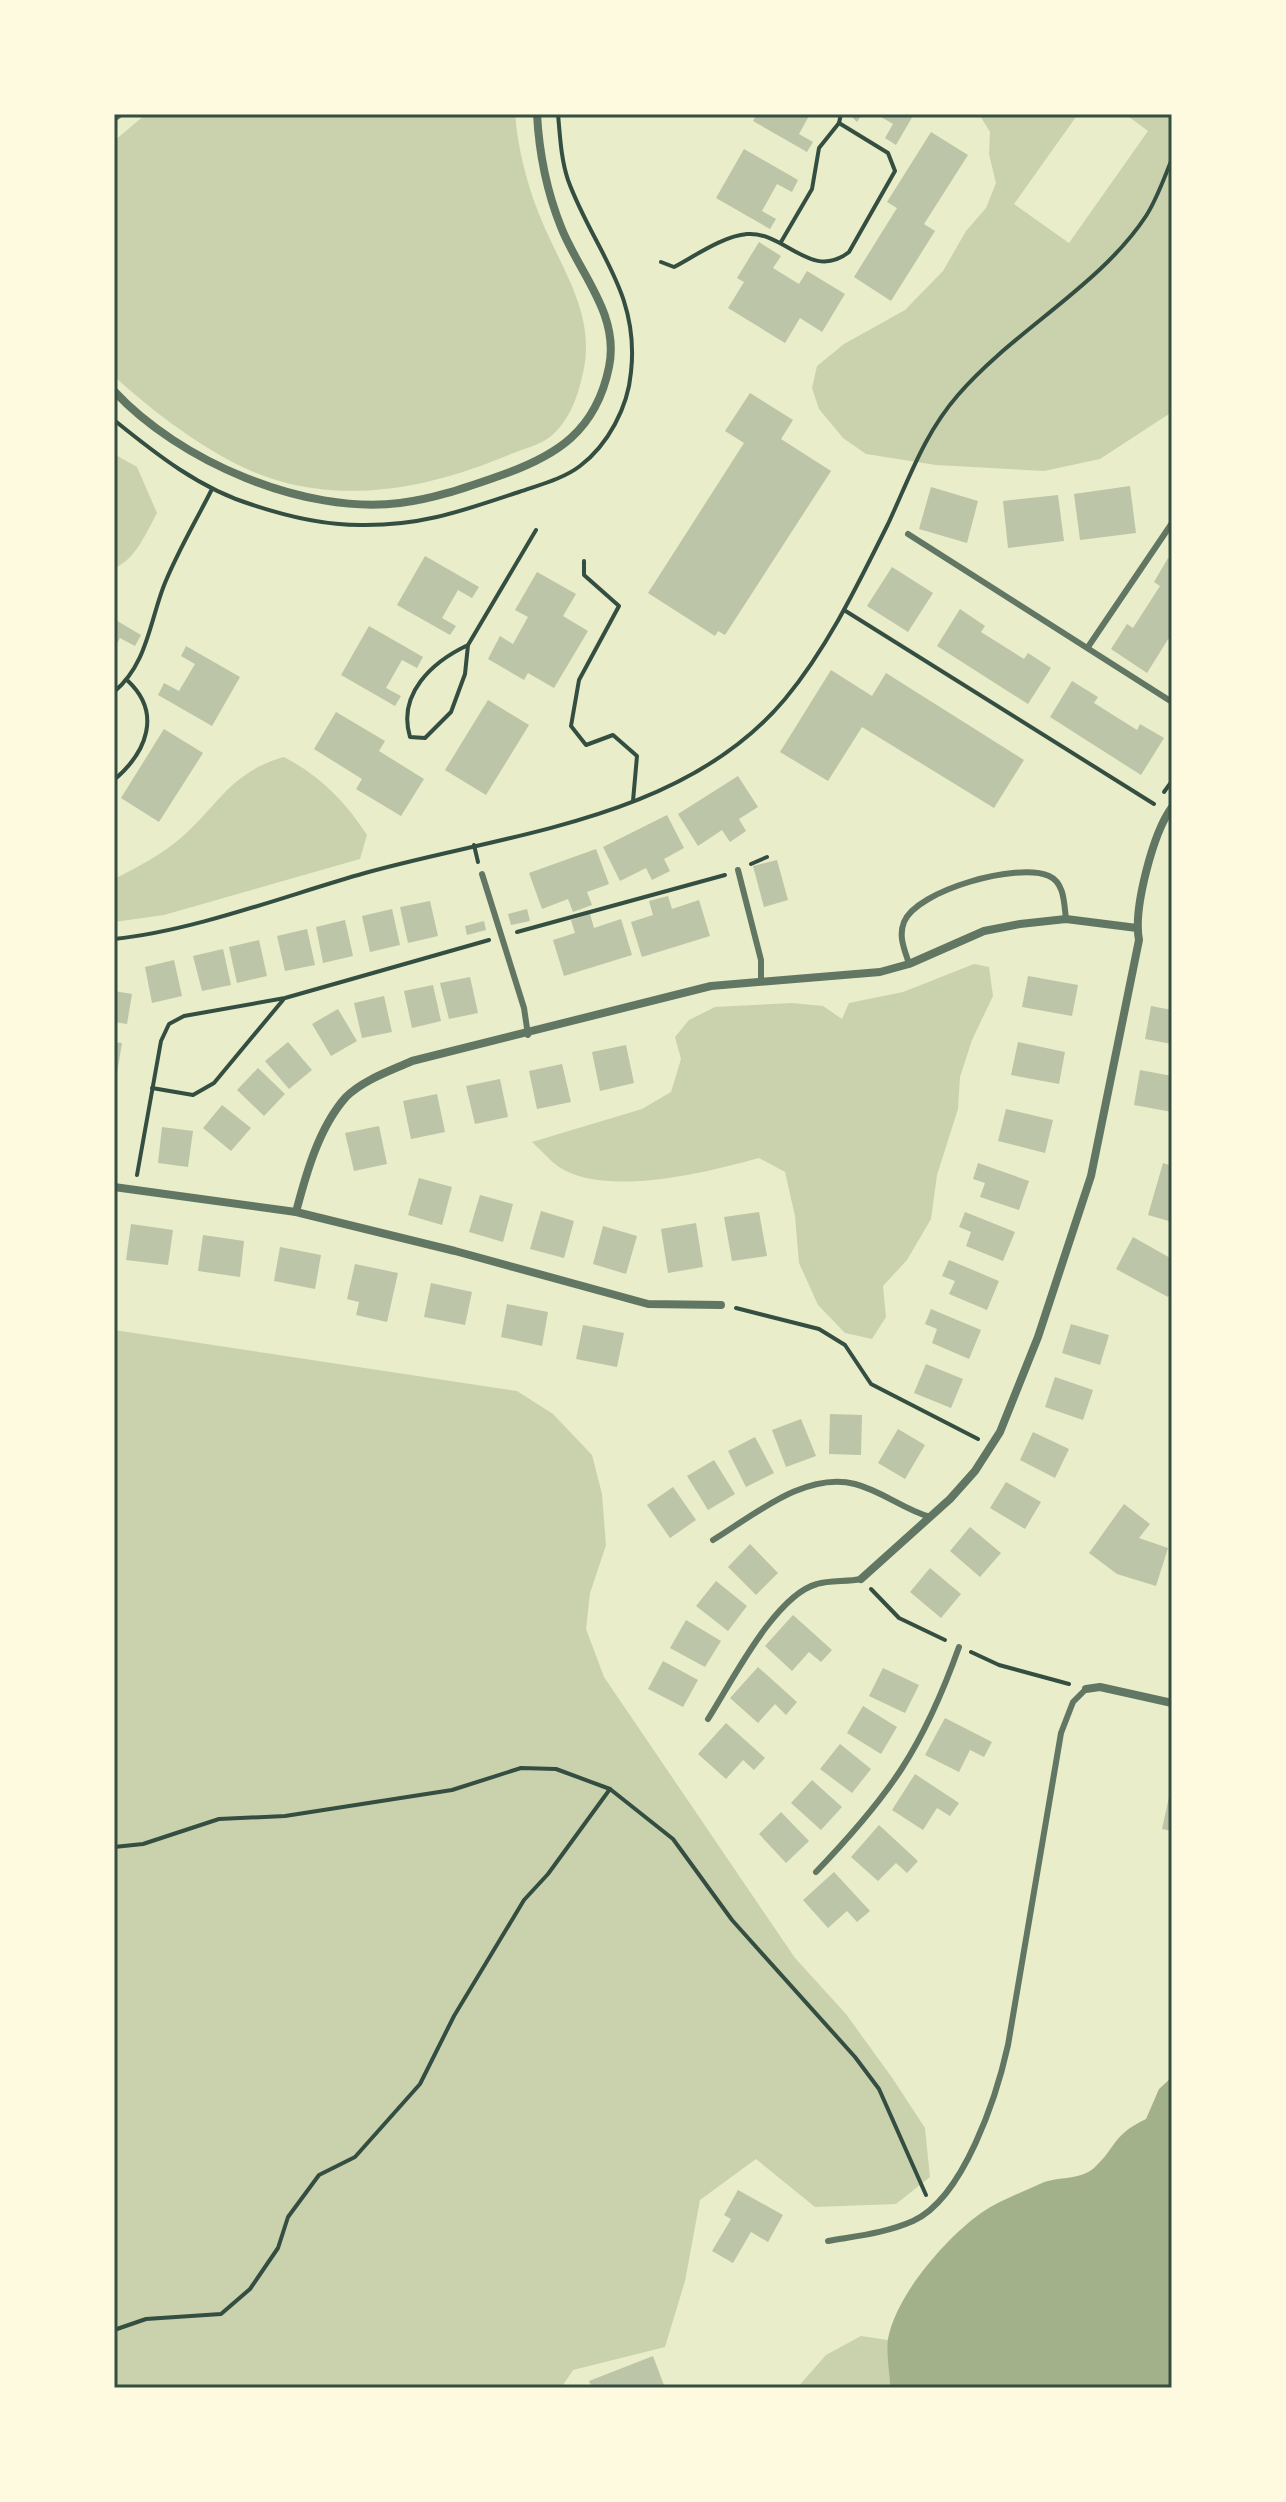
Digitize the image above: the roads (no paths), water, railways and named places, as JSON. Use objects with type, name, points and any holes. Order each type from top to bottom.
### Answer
[{"type":"street","points":[[114,118],[119,114]]},
{"type":"street","points":[[114,391],[154,425],[193,451],[237,474],[305,497],[398,504],[445,494],[542,461],[569,442],[600,397],[609,365],[611,339],[599,300],[561,227],[542,161],[537,114]]},
{"type":"street","points":[[861,1579],[930,1517],[975,1471],[1000,1432],[1033,1351],[1091,1176],[1139,940],[1137,928],[1150,859],[1170,810]]},
{"type":"street","points":[[296,1212],[305,1177],[331,1118],[347,1096],[374,1078],[412,1061],[528,1035],[711,986],[761,980],[837,978],[909,964],[984,931],[1066,919],[1137,928]]},
{"type":"street","points":[[114,1187],[296,1212],[455,1251],[648,1304],[721,1305]]},
{"type":"street","points":[[1086,1689],[1100,1687],[1172,1703]]},
{"type":"lane","points":[[1088,647],[1172,523]]},
{"type":"lane","points":[[908,534],[1172,702]]},
{"type":"lane","points":[[738,870],[761,960],[761,980]]},
{"type":"lane","points":[[909,964],[900,937],[912,909],[933,895],[994,876],[1032,873],[1051,876],[1062,889],[1066,919]]},
{"type":"lane","points":[[482,874],[524,1008],[528,1035]]},
{"type":"lane","points":[[713,1540],[778,1500],[808,1487],[831,1482],[853,1484],[876,1492],[904,1510],[930,1517]]},
{"type":"lane","points":[[708,1719],[783,1608],[803,1590],[819,1583],[861,1579]]},
{"type":"lane","points":[[816,1872],[860,1827],[917,1748],[935,1713],[959,1647]]},
{"type":"lane","points":[[828,2241],[887,2230],[916,2220],[931,2206],[969,2156],[998,2090],[1049,1813],[1052,1770],[1073,1702],[1086,1689]]}]
